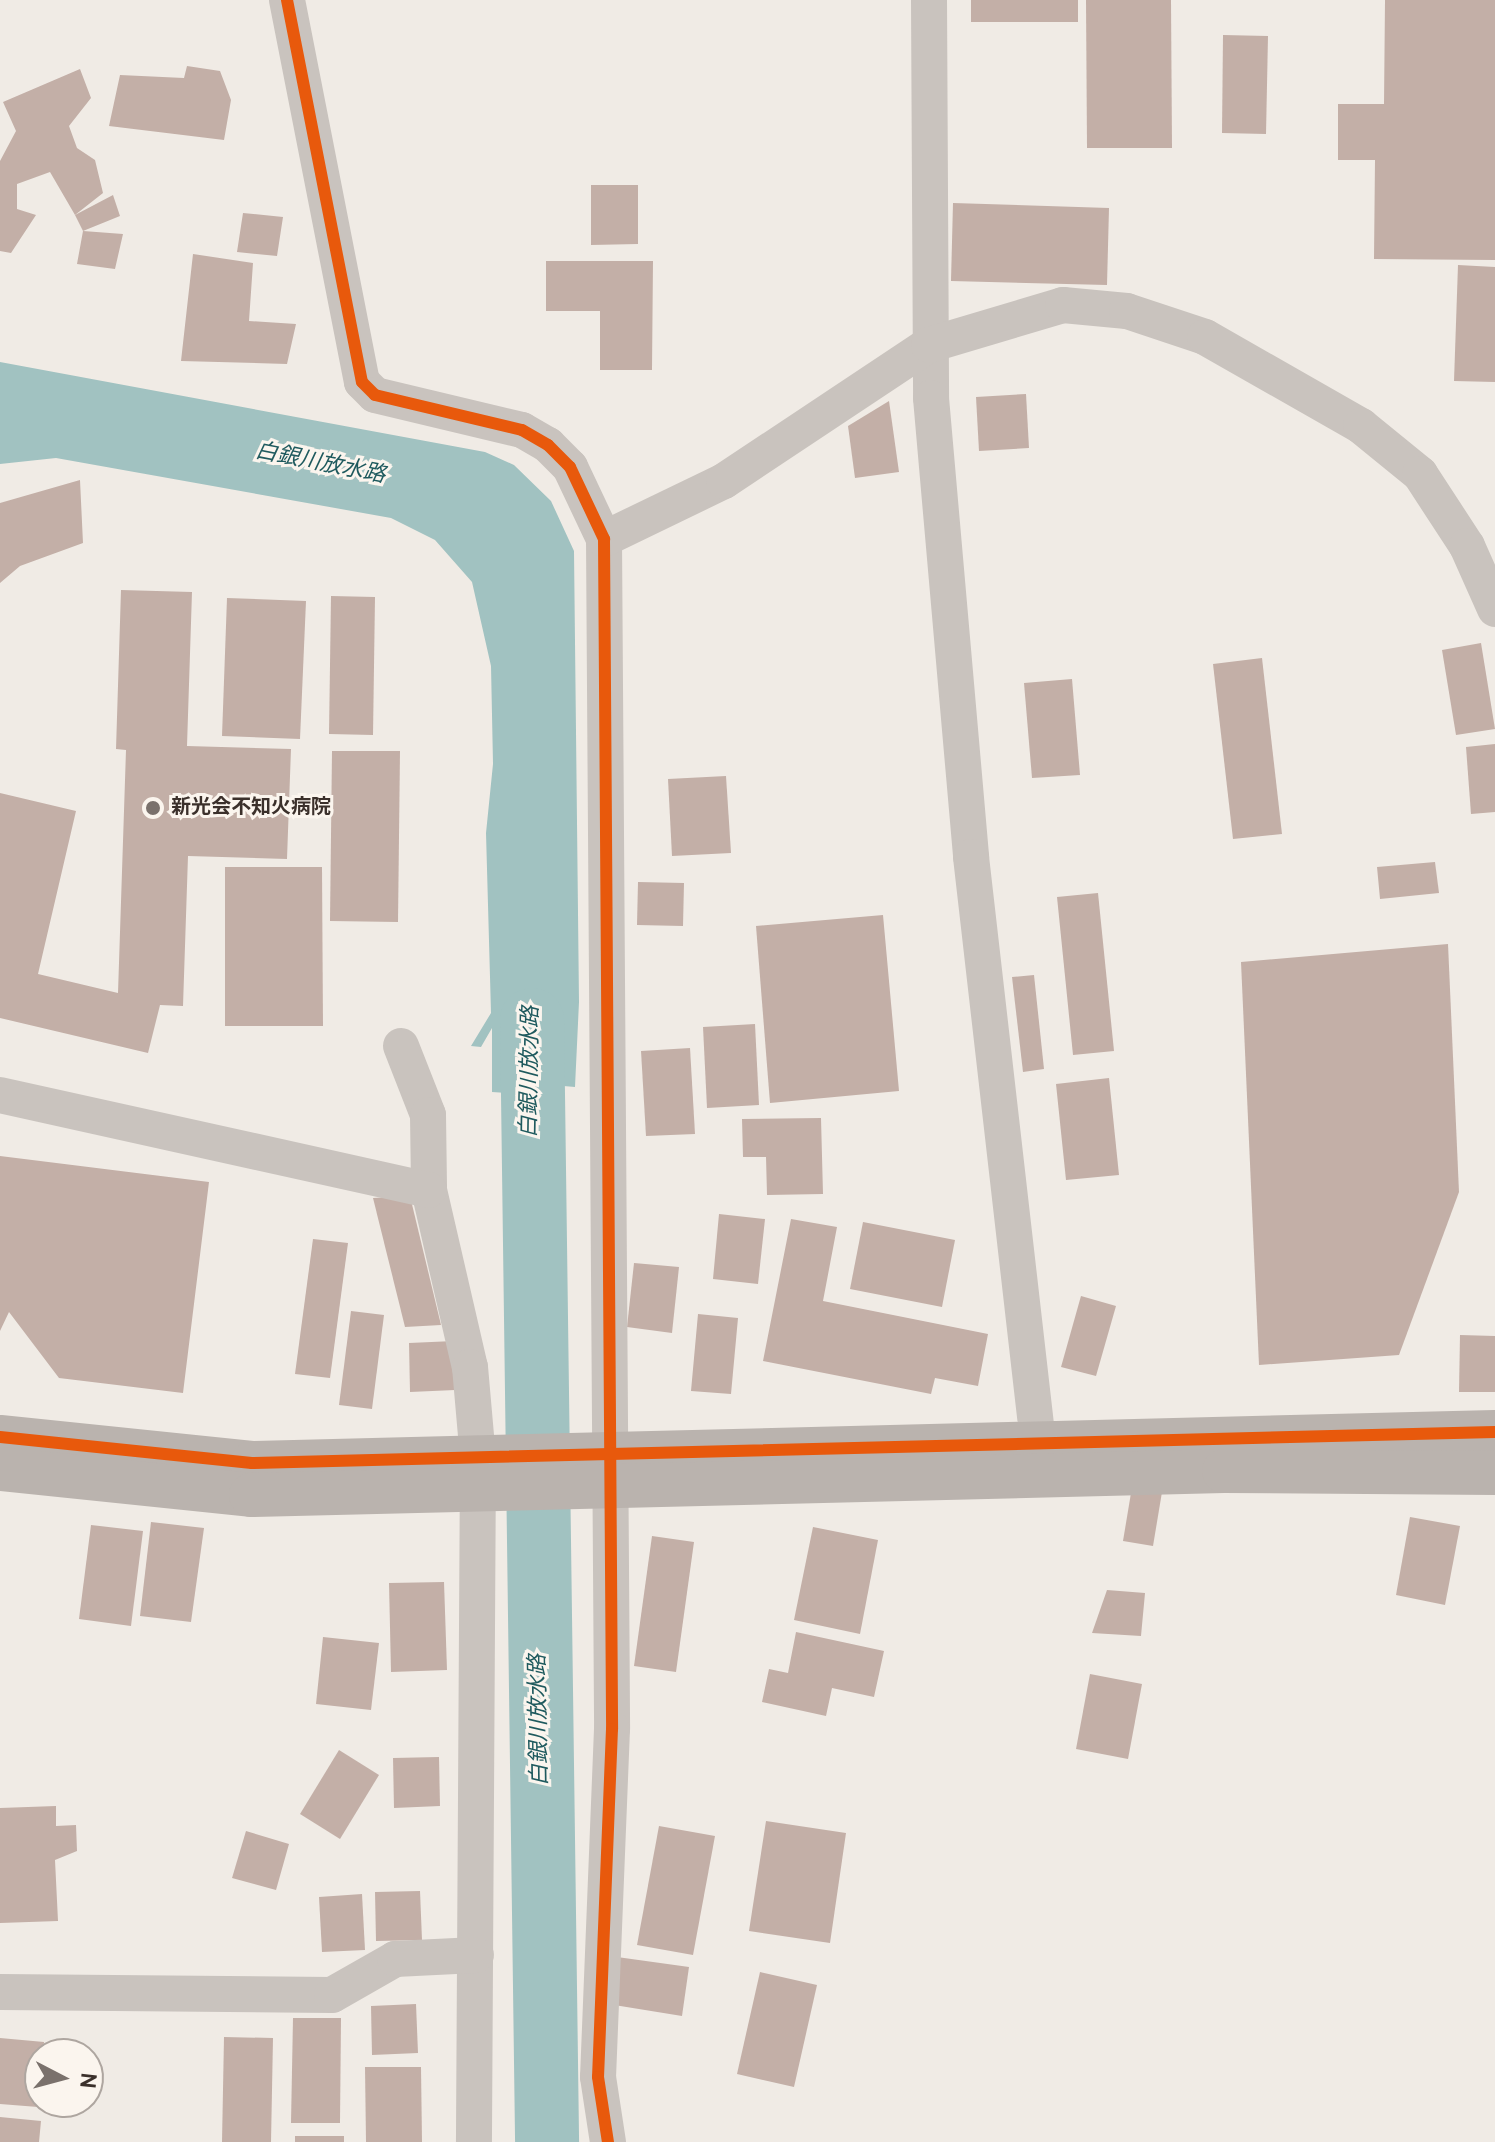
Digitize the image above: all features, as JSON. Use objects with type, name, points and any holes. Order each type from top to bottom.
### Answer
[{"type":"street","points":[[287,0],[362,382],[375,395],[497,422],[548,445],[570,467],[604,539],[612,1729],[598,2077],[608,2142]]},
{"type":"street","points":[[929,0],[929,345],[971,857],[1039,1457]]},
{"type":"street","points":[[604,539],[724,481],[929,345],[1063,305],[1127,311],[1205,337],[1321,401],[1420,474],[1467,546],[1495,609]]},
{"type":"street","points":[[401,1046],[428,1115],[429,1190],[470,1367],[478,1474],[474,2142]]},
{"type":"street","points":[[0,1095],[429,1190]]},
{"type":"street","points":[[0,1469],[165,1491],[478,1474],[1039,1457],[1495,1432]]},
{"type":"street","points":[[0,1437],[195,1460],[478,1474]]},
{"type":"street","points":[[1039,1457],[1495,1473]]},
{"type":"street","points":[[0,1992],[332,1995],[395,1959],[476,1955]]},
{"type":"water","points":[[0,362],[485,452],[514,465],[551,501],[574,551],[579,1002],[575,1087],[552,1085],[550,1111],[506,1107],[507,1093],[492,1092],[492,1028],[481,1047],[471,1046],[491,1013],[486,833],[493,764],[491,666],[472,582],[435,540],[391,518],[56,458],[0,464]]},
{"type":"building","points":[[971,0],[1078,0],[1078,22],[971,22]]},
{"type":"building","points":[[1086,0],[1171,0],[1172,148],[1087,148]]},
{"type":"building","points":[[1385,0],[1495,0],[1495,260],[1374,259],[1375,160],[1338,160],[1338,104],[1384,104]]},
{"type":"building","points":[[1223,35],[1268,36],[1266,134],[1222,133]]},
{"type":"building","points":[[187,66],[220,71],[231,100],[224,140],[109,126],[120,75],[184,78]]},
{"type":"building","points":[[80,69],[91,98],[69,126],[77,148],[95,160],[103,193],[75,215],[50,172],[17,184],[17,209],[36,215],[11,253],[0,251],[0,161],[16,131],[3,102]]},
{"type":"building","points":[[591,185],[638,185],[638,244],[591,245]]},
{"type":"building","points":[[113,195],[120,216],[83,231],[75,215]]},
{"type":"building","points":[[953,203],[1109,208],[1107,285],[951,281]]},
{"type":"building","points":[[243,213],[283,217],[277,256],[237,252]]},
{"type":"building","points":[[83,231],[123,234],[115,269],[77,264]]},
{"type":"building","points":[[193,254],[253,263],[249,321],[296,324],[287,364],[181,361]]},
{"type":"building","points":[[546,261],[653,261],[652,370],[600,370],[600,311],[546,311]]},
{"type":"building","points":[[1458,265],[1495,267],[1495,382],[1454,381]]},
{"type":"building","points":[[1026,394],[1029,448],[979,451],[976,397]]},
{"type":"building","points":[[889,401],[899,472],[855,478],[848,426]]},
{"type":"building","points":[[80,480],[83,543],[20,566],[0,583],[0,503]]},
{"type":"building","points":[[121,590],[192,592],[187,746],[291,749],[287,859],[188,856],[183,1006],[160,1005],[148,1053],[0,1018],[0,793],[76,811],[38,974],[118,993],[126,750],[116,749]]},
{"type":"building","points":[[331,596],[375,597],[373,735],[329,734]]},
{"type":"building","points":[[227,598],[306,601],[300,739],[222,736]]},
{"type":"building","points":[[1481,643],[1495,729],[1456,735],[1442,650]]},
{"type":"building","points":[[1262,658],[1282,834],[1233,839],[1213,664]]},
{"type":"building","points":[[1072,679],[1080,775],[1032,778],[1024,683]]},
{"type":"building","points":[[1495,744],[1495,812],[1471,814],[1466,747]]},
{"type":"building","points":[[332,751],[400,751],[398,922],[330,921]]},
{"type":"building","points":[[726,776],[731,853],[672,856],[668,779]]},
{"type":"building","points":[[1435,862],[1439,893],[1380,899],[1377,867]]},
{"type":"building","points":[[225,867],[322,867],[323,1026],[225,1026]]},
{"type":"building","points":[[638,882],[684,883],[683,926],[637,925]]},
{"type":"building","points":[[1098,893],[1114,1051],[1073,1055],[1057,897]]},
{"type":"building","points":[[883,915],[899,1091],[770,1103],[756,926]]},
{"type":"building","points":[[1448,944],[1459,1192],[1399,1355],[1259,1365],[1241,962]]},
{"type":"building","points":[[1034,975],[1044,1069],[1023,1072],[1012,977]]},
{"type":"building","points":[[755,1024],[759,1105],[707,1108],[703,1027]]},
{"type":"building","points":[[690,1048],[695,1134],[646,1136],[641,1051]]},
{"type":"building","points":[[1109,1078],[1119,1175],[1066,1180],[1056,1084]]},
{"type":"building","points":[[821,1118],[823,1194],[767,1195],[766,1157],[743,1157],[742,1119]]},
{"type":"building","points":[[0,1156],[209,1182],[183,1393],[59,1378],[9,1312],[0,1331]]},
{"type":"building","points":[[410,1196],[441,1325],[405,1327],[373,1198]]},
{"type":"building","points":[[719,1214],[765,1219],[758,1284],[713,1279]]},
{"type":"building","points":[[791,1219],[837,1227],[823,1301],[988,1334],[978,1386],[935,1378],[931,1394],[763,1361]]},
{"type":"building","points":[[863,1222],[955,1240],[942,1307],[850,1289]]},
{"type":"building","points":[[313,1239],[348,1243],[330,1378],[295,1374]]},
{"type":"building","points":[[634,1263],[679,1267],[672,1333],[627,1327]]},
{"type":"building","points":[[1081,1296],[1116,1306],[1096,1376],[1061,1367]]},
{"type":"building","points":[[351,1311],[384,1315],[372,1409],[339,1405]]},
{"type":"building","points":[[698,1314],[738,1318],[731,1394],[691,1391]]},
{"type":"building","points":[[1460,1335],[1495,1336],[1495,1392],[1459,1392]]},
{"type":"building","points":[[454,1341],[455,1390],[410,1392],[409,1343]]},
{"type":"building","points":[[1132,1487],[1162,1492],[1153,1546],[1123,1541]]},
{"type":"building","points":[[1410,1517],[1460,1526],[1445,1605],[1396,1595]]},
{"type":"building","points":[[151,1522],[204,1528],[191,1622],[140,1616]]},
{"type":"building","points":[[91,1525],[143,1531],[131,1626],[79,1619]]},
{"type":"building","points":[[813,1527],[878,1540],[860,1634],[794,1620]]},
{"type":"building","points":[[652,1536],[694,1542],[676,1672],[634,1666]]},
{"type":"building","points":[[444,1582],[447,1670],[391,1672],[389,1583]]},
{"type":"building","points":[[1107,1590],[1145,1593],[1141,1636],[1092,1633]]},
{"type":"building","points":[[796,1632],[884,1651],[874,1697],[832,1688],[826,1716],[762,1702],[769,1669],[788,1673]]},
{"type":"building","points":[[323,1637],[379,1643],[371,1710],[316,1704]]},
{"type":"building","points":[[1090,1674],[1142,1684],[1128,1759],[1076,1749]]},
{"type":"building","points":[[339,1750],[379,1775],[340,1839],[300,1814]]},
{"type":"building","points":[[439,1757],[440,1806],[394,1808],[393,1758]]},
{"type":"building","points":[[56,1806],[56,1826],[76,1825],[77,1851],[55,1860],[58,1921],[0,1923],[0,1808]]},
{"type":"building","points":[[766,1821],[846,1833],[830,1943],[749,1931]]},
{"type":"building","points":[[659,1826],[715,1836],[693,1955],[637,1945]]},
{"type":"building","points":[[246,1831],[289,1844],[276,1890],[232,1878]]},
{"type":"building","points":[[420,1891],[422,1940],[376,1941],[375,1892]]},
{"type":"building","points":[[362,1894],[365,1950],[322,1952],[319,1897]]},
{"type":"building","points":[[617,1957],[689,1967],[682,2016],[608,2004]]},
{"type":"building","points":[[760,1972],[817,1985],[794,2087],[737,2074]]},
{"type":"building","points":[[416,2004],[418,2053],[372,2055],[371,2006]]},
{"type":"building","points":[[293,2018],[341,2018],[340,2123],[291,2123]]},
{"type":"building","points":[[224,2037],[273,2038],[271,2142],[222,2142]]},
{"type":"building","points":[[0,2038],[24,2040],[24,2106],[0,2104]]},
{"type":"building","points":[[365,2067],[421,2067],[422,2142],[366,2142]]},
{"type":"building","points":[[0,2117],[41,2121],[39,2142],[0,2142]]},
{"type":"building","points":[[295,2136],[344,2136],[344,2142],[295,2142]]},
{"type":"waterway","name":"白銀川放水路","points":[[532,1020],[547,2142]]},
{"type":"cycle path","points":[[287,0],[362,382],[375,395],[522,430],[548,445],[570,467],[604,539],[612,1729],[598,2077],[608,2142]]},
{"type":"cycle path","points":[[0,1437],[252,1463],[1495,1432]]},
{"type":"place","name":"新光会不知火病院","points":[[153,808]]}]
